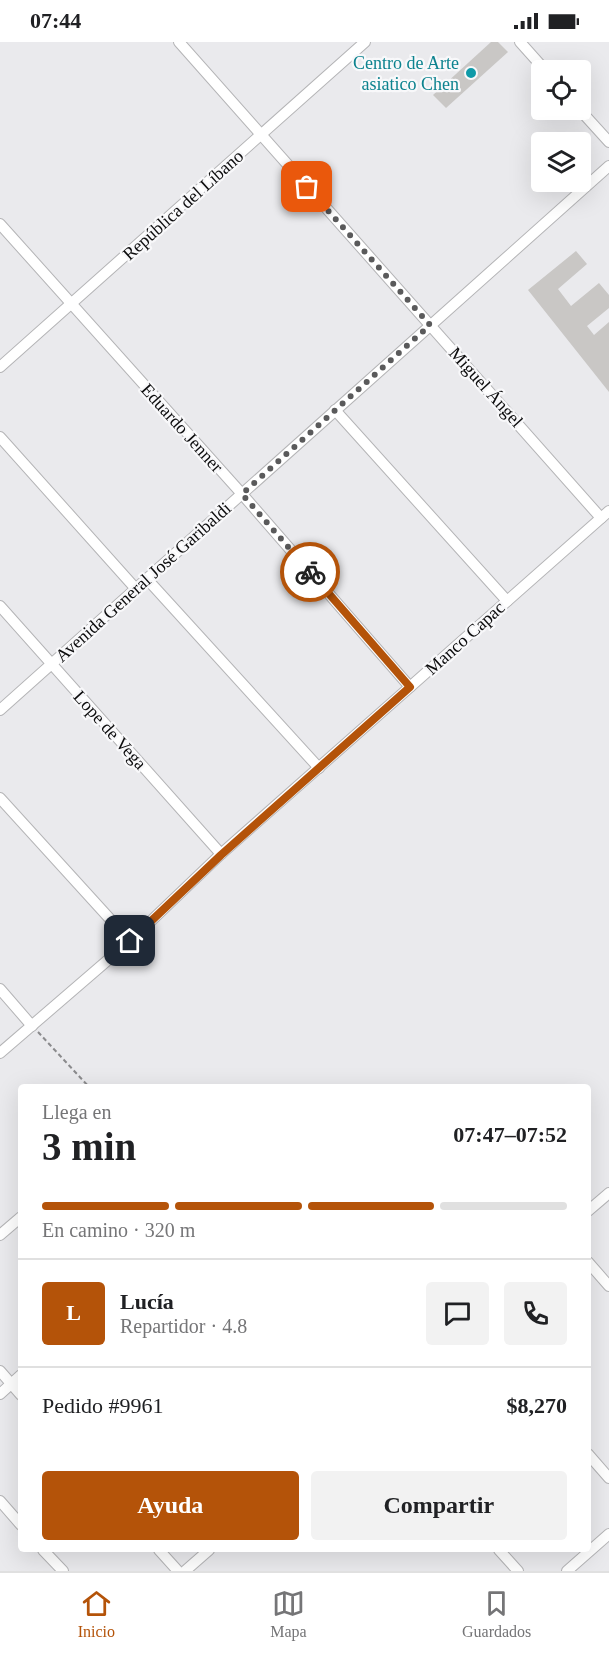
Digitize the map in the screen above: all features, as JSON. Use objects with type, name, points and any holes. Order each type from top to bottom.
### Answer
[{"type":"street","name":"Miguel Ángel","points":[[179,42],[430,325],[605,514]]},
{"type":"street","name":"República del Líbano","points":[[0,367],[365,42]]},
{"type":"street","points":[[520,42],[536,60]]},
{"type":"street","points":[[589,120],[609,142]]},
{"type":"street","name":"Avenida General José Garibaldi","points":[[0,710],[609,166]]},
{"type":"street","name":"Eduardo Jenner","points":[[0,224],[242,494],[410,687]]},
{"type":"street","points":[[335,410],[507,601]]},
{"type":"street","points":[[0,437],[136,589]]},
{"type":"street","name":"Manco Capac","points":[[0,1053],[130,941],[221,855],[605,514]]},
{"type":"street","points":[[147,579],[319,768]]},
{"type":"street","name":"Lope de Vega","points":[[0,606],[221,855]]},
{"type":"street","points":[[0,798],[130,941]]},
{"type":"street","points":[[0,989],[32,1026]]},
{"type":"street","points":[[591,1208],[609,1193]]},
{"type":"street","points":[[0,1235],[18,1220]]},
{"type":"street","points":[[591,1265],[609,1286]]},
{"type":"street","points":[[0,1371],[18,1392]]},
{"type":"street","points":[[0,1394],[18,1378]]},
{"type":"street","points":[[591,1457],[609,1478]]},
{"type":"street","points":[[0,1502],[18,1522]]},
{"type":"street","points":[[591,1550],[609,1534]]},
{"type":"street","points":[[45,1552],[63,1571]]},
{"type":"street","points":[[161,1552],[178,1571]]},
{"type":"street","points":[[185,1571],[207,1552]]},
{"type":"street","points":[[501,1552],[518,1571]]},
{"type":"street","points":[[567,1571],[589,1552]]},
{"type":"path","points":[[32,1026],[86,1084]]},
{"type":"building","name":"Centro de Arte asiatico Chen","points":[[491,42],[498,42],[508,52],[446,108],[433,95]]},
{"type":"building","points":[[576,251],[587,264],[558,289],[571,306],[599,283],[609,295],[609,308],[587,326],[594,335],[609,322],[609,392],[528,290]]},
{"type":"way so far","points":[[307,187],[430,325],[242,494],[310,572]]},
{"type":"place","name":"Centro de Arte asiatico Chen","points":[[471,73]]},
{"type":"route","points":[[130,941],[221,855],[410,687],[310,572]]}]
